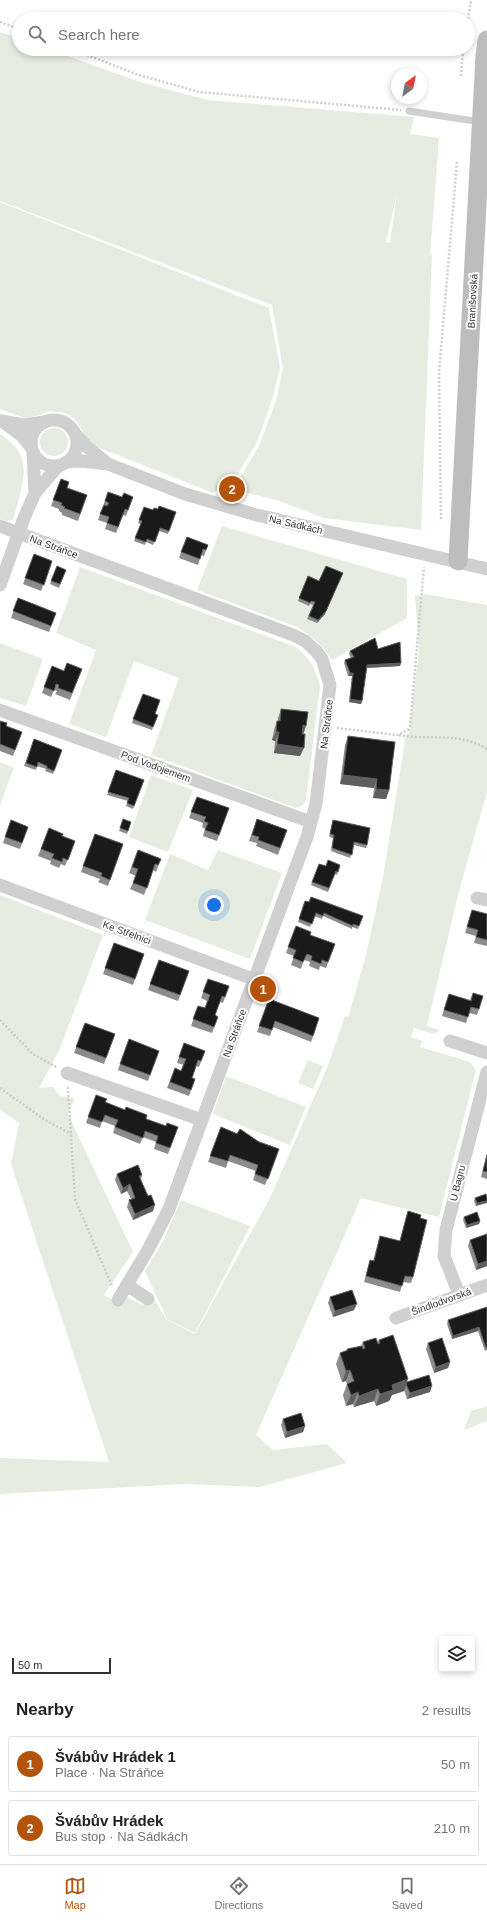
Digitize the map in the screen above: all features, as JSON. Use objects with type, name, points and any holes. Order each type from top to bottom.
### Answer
[{"type":"street","name":"Branišovská","points":[[458,561],[484,123],[487,40]]},
{"type":"street","points":[[0,584],[18,533],[35,493],[76,450],[76,435],[72,428],[66,423],[51,420],[25,425],[1,420]]},
{"type":"street","points":[[1,420],[20,435],[44,464],[63,464]]},
{"type":"street","points":[[35,493],[32,450],[33,433],[37,426],[44,422]]},
{"type":"street","name":"Na Sádkách","points":[[76,435],[87,448],[108,464]]},
{"type":"street","name":"Na Sádkách","points":[[63,464],[82,461],[108,464],[185,494],[253,514],[487,569]]},
{"type":"street","name":"Na Stráňce","points":[[0,526],[293,635],[305,641],[322,659],[330,685],[316,804],[311,822],[169,1209],[149,1248],[118,1300]]},
{"type":"street","name":"Pod Vodojemem","points":[[0,710],[311,822]]},
{"type":"street","name":"Ke Střelnici","points":[[0,885],[253,979]]},
{"type":"street","points":[[450,1041],[487,1053]]},
{"type":"street","name":"U Bagru","points":[[459,1294],[444,1256],[446,1230],[487,1072]]},
{"type":"street","points":[[67,1073],[202,1120]]},
{"type":"street","points":[[127,1285],[148,1299]]},
{"type":"street","name":"Šindlodvorská","points":[[396,1318],[487,1285]]},
{"type":"lane","points":[[409,111],[484,123]]},
{"type":"path","points":[[469,12],[471,0]]},
{"type":"path","points":[[0,22],[12,26]]},
{"type":"path","points":[[90,56],[136,74],[199,92],[409,111]]},
{"type":"path","points":[[461,76],[462,56]]},
{"type":"path","points":[[441,519],[439,373],[457,161]]},
{"type":"path","points":[[397,735],[408,730],[410,726],[425,554]]},
{"type":"path","points":[[326,726],[414,738],[450,736],[476,742],[487,749]]},
{"type":"path","points":[[0,1020],[33,1054],[67,1073],[75,1199],[118,1300]]},
{"type":"path","points":[[0,1088],[46,1120],[71,1134]]},
{"type":"shaded area","points":[[0,32],[12,36],[12,56],[68,56],[143,83],[208,100],[414,117],[410,134],[439,138],[430,255],[432,255],[421,530],[324,518],[280,501],[228,488],[219,493],[241,476],[259,446],[276,401],[283,368],[272,305],[0,201]],"holes":[[[397,194],[390,243],[386,242]]]},
{"type":"shaded area","points":[[0,202],[269,308],[280,368],[273,397],[257,442],[238,474],[213,493],[90,444],[75,419],[65,413],[50,411],[27,419],[0,409]]},
{"type":"shaded area","points":[[54,428],[64,432],[68,442],[64,452],[54,456],[44,452],[40,442],[44,432]]},
{"type":"shaded area","points":[[0,434],[12,443],[19,452],[23,462],[24,472],[23,483],[13,520],[7,521],[0,519]]},
{"type":"shaded area","points":[[222,526],[407,579],[407,618],[332,660],[316,641],[297,627],[197,590]]},
{"type":"shaded area","points":[[80,567],[296,647],[305,656],[312,664],[320,686],[306,800],[302,806],[296,808],[151,755],[179,678],[134,661],[106,737],[69,724],[96,650],[56,633]]},
{"type":"shaded area","points":[[424,594],[487,605],[487,792],[459,891],[427,1026],[440,1030],[434,1034],[414,1028],[411,1037],[422,1041],[420,1047],[470,1062],[476,1070],[439,1217],[361,1198],[256,1435],[273,1450],[327,1444],[347,1463],[260,1487],[185,1484],[0,1494],[0,1458],[109,1462],[11,1164],[19,1123],[0,1110],[0,895],[103,935],[59,1051],[39,1088],[53,1087],[60,1096],[75,1098],[68,1114],[133,1252],[104,1295],[116,1302],[127,1297],[143,1305],[150,1292],[166,1319],[195,1334],[270,1198],[327,1068],[345,1016],[348,1017],[350,1011],[366,955],[383,877],[406,734],[409,732],[419,649],[415,595],[423,596]]},
{"type":"shaded area","points":[[0,643],[43,659],[26,706],[0,698]]},
{"type":"shaded area","points":[[0,762],[14,768],[0,805]]},
{"type":"shaded area","points":[[151,775],[193,790],[168,852],[129,837]]},
{"type":"shaded area","points":[[218,850],[282,873],[250,959],[145,920],[170,854],[208,870]]},
{"type":"shaded area","points":[[308,1060],[323,1066],[313,1089],[298,1083]]},
{"type":"shaded area","points":[[226,1076],[306,1107],[290,1145],[213,1114]]},
{"type":"shaded area","points":[[181,1200],[250,1226],[195,1333],[167,1319],[145,1271],[163,1241]]},
{"type":"shaded area","points":[[487,1406],[487,1421],[464,1430],[471,1411]]},
{"type":"building","points":[[61,479],[69,482],[67,488],[87,495],[80,514],[64,508],[65,507],[61,505],[62,503],[53,500]]},
{"type":"building","points":[[108,492],[122,497],[124,493],[133,497],[128,510],[125,509],[118,527],[107,523],[109,517],[100,514],[104,505],[107,506],[109,503],[105,501]]},
{"type":"building","points":[[159,506],[176,512],[169,531],[160,528],[155,542],[147,539],[146,542],[135,538],[142,521],[139,520],[144,507],[153,510],[154,508],[158,509]]},
{"type":"building","points":[[187,537],[208,545],[206,550],[203,549],[200,559],[181,552]]},
{"type":"building","points":[[34,554],[52,561],[44,585],[25,578]]},
{"type":"building","points":[[57,566],[66,570],[60,584],[51,581]]},
{"type":"building","points":[[326,566],[343,573],[326,611],[318,620],[309,616],[315,602],[311,601],[310,603],[299,598],[308,576],[319,581]]},
{"type":"building","points":[[18,598],[56,613],[51,626],[13,611]]},
{"type":"building","points":[[375,638],[378,649],[400,642],[401,663],[367,665],[362,701],[350,699],[353,673],[350,673],[345,660],[354,657],[350,651]]},
{"type":"building","points":[[67,663],[82,669],[72,693],[58,688],[59,685],[56,684],[54,691],[44,687],[52,666],[64,671]]},
{"type":"building","points":[[143,694],[160,700],[155,714],[158,715],[153,727],[133,719]]},
{"type":"building","points":[[281,709],[308,712],[306,726],[303,725],[302,734],[305,734],[304,748],[277,744],[279,732],[276,732],[277,721],[280,721]]},
{"type":"building","points":[[0,721],[7,723],[6,726],[22,732],[15,750],[0,744]]},
{"type":"building","points":[[348,736],[395,742],[389,790],[376,789],[377,779],[343,775]]},
{"type":"building","points":[[34,739],[62,750],[54,771],[38,762],[37,767],[26,763]]},
{"type":"building","points":[[116,770],[144,780],[134,806],[127,803],[129,798],[108,792]]},
{"type":"building","points":[[197,797],[229,808],[219,835],[205,830],[208,823],[204,821],[206,817],[191,812]]},
{"type":"building","points":[[123,819],[131,822],[128,831],[120,828]]},
{"type":"building","points":[[257,819],[287,830],[280,848],[258,840],[259,837],[252,835]]},
{"type":"building","points":[[11,820],[28,827],[22,843],[5,837]]},
{"type":"building","points":[[333,820],[370,828],[367,845],[354,842],[352,855],[332,848],[334,835],[330,834]]},
{"type":"building","points":[[49,828],[63,834],[62,836],[75,841],[68,860],[63,858],[62,862],[52,858],[54,854],[41,849]]},
{"type":"building","points":[[95,834],[123,844],[110,880],[101,876],[102,873],[83,866]]},
{"type":"building","points":[[138,850],[161,859],[158,865],[155,864],[147,888],[133,883],[138,869],[132,867]]},
{"type":"building","points":[[328,860],[340,865],[338,872],[336,871],[329,888],[312,882],[319,864],[326,866]]},
{"type":"building","points":[[311,897],[363,916],[359,926],[353,924],[353,926],[324,913],[323,916],[316,913],[312,924],[299,919],[305,901],[309,902]]},
{"type":"building","points":[[472,910],[487,914],[487,940],[476,937],[478,930],[467,927]]},
{"type":"building","points":[[296,926],[311,932],[310,935],[335,944],[328,962],[322,960],[321,964],[311,960],[312,956],[307,954],[303,962],[293,958],[296,950],[288,947]]},
{"type":"building","points":[[114,943],[144,954],[135,979],[105,968]]},
{"type":"building","points":[[159,960],[189,971],[180,995],[150,984]]},
{"type":"building","points":[[208,979],[229,986],[225,997],[222,996],[215,1015],[218,1017],[214,1027],[193,1019],[198,1006],[205,1008],[210,995],[203,992]]},
{"type":"building","points":[[263,982],[267,983],[265,990],[260,989]]},
{"type":"building","points":[[473,993],[483,996],[479,1009],[471,1007],[468,1017],[444,1010],[449,994],[471,1001]]},
{"type":"building","points":[[269,999],[319,1018],[313,1036],[275,1021],[272,1030],[259,1026]]},
{"type":"building","points":[[85,1023],[115,1034],[106,1058],[76,1047]]},
{"type":"building","points":[[129,1039],[159,1051],[150,1075],[120,1064]]},
{"type":"building","points":[[184,1043],[205,1051],[201,1061],[198,1060],[192,1078],[195,1079],[191,1090],[170,1082],[175,1068],[181,1071],[186,1059],[179,1057]]},
{"type":"building","points":[[96,1095],[107,1099],[105,1102],[125,1110],[126,1107],[147,1115],[146,1119],[166,1126],[167,1123],[178,1127],[170,1148],[156,1143],[158,1136],[145,1131],[143,1138],[115,1127],[118,1120],[105,1115],[102,1122],[88,1117]]},
{"type":"building","points":[[221,1127],[237,1134],[240,1129],[259,1142],[279,1149],[268,1179],[255,1174],[258,1165],[230,1155],[228,1161],[210,1156]]},
{"type":"building","points":[[487,1155],[487,1172],[483,1171]]},
{"type":"building","points":[[138,1165],[142,1175],[139,1176],[148,1196],[151,1195],[155,1205],[135,1214],[129,1200],[135,1198],[130,1184],[123,1188],[117,1174]]},
{"type":"building","points":[[486,1194],[487,1201],[477,1203],[475,1198]]},
{"type":"building","points":[[408,1211],[421,1215],[420,1218],[427,1220],[413,1277],[405,1276],[402,1286],[366,1276],[370,1260],[374,1261],[380,1236],[400,1241]]},
{"type":"building","points":[[477,1212],[480,1221],[467,1225],[464,1217]]},
{"type":"building","points":[[487,1234],[487,1261],[478,1264],[470,1240]]},
{"type":"building","points":[[352,1290],[357,1304],[335,1311],[330,1297]]},
{"type":"building","points":[[487,1307],[486,1348],[479,1327],[453,1336],[448,1320]]},
{"type":"building","points":[[393,1335],[408,1379],[392,1385],[393,1390],[380,1394],[378,1389],[359,1396],[358,1392],[351,1395],[347,1384],[354,1381],[350,1370],[346,1371],[340,1353],[348,1350],[347,1349],[362,1346],[363,1349],[365,1348],[363,1342],[376,1338],[378,1344],[380,1343],[379,1340]]},
{"type":"building","points":[[442,1338],[450,1362],[436,1367],[428,1343]]},
{"type":"building","points":[[429,1375],[432,1386],[410,1393],[406,1384],[407,1382]]},
{"type":"building","points":[[301,1413],[305,1426],[287,1432],[283,1419]]},
{"type":"place","name":"Švábův Hrádek","points":[[232,489]]},
{"type":"place","name":"Švábův Hrádek 1","points":[[263,989]]}]
